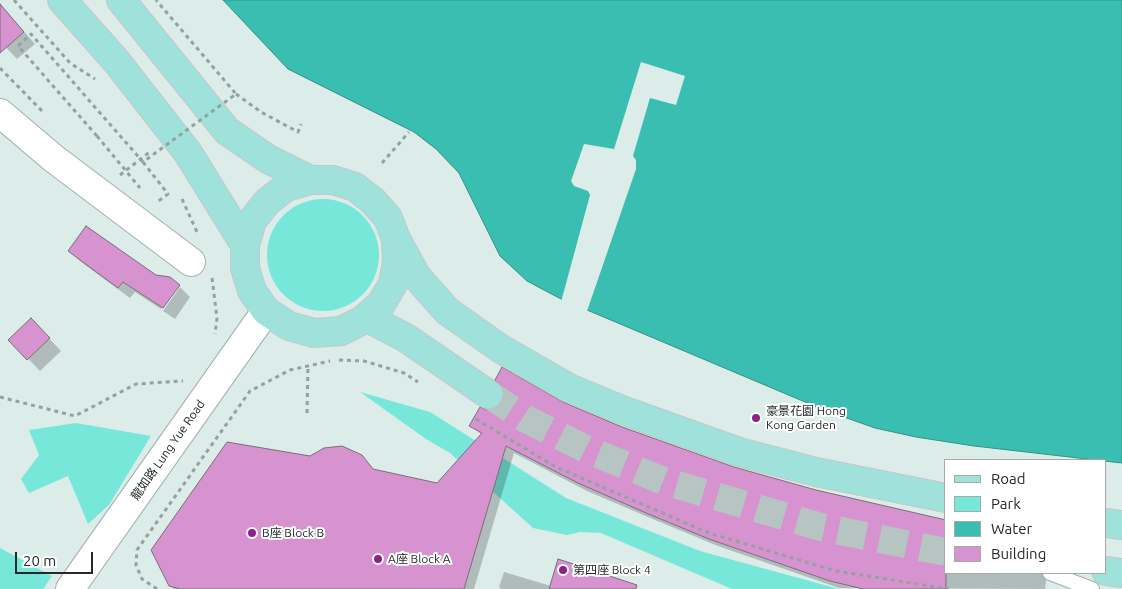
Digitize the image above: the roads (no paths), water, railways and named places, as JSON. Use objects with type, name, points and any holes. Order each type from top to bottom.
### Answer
[{"type":"main road","points":[[62,0],[117,62],[188,153],[245,244]]},
{"type":"main road","points":[[121,0],[227,131],[268,159],[310,180]]},
{"type":"main road","points":[[396,240],[398,262],[393,284],[381,304],[366,317],[341,331],[314,333],[289,326],[266,311],[252,291],[245,268],[245,244],[252,221],[267,202],[286,187],[310,180],[333,180],[355,187],[373,201],[388,218],[396,240],[417,276],[447,311],[501,349],[569,388],[627,412],[739,452],[816,472],[944,498]]},
{"type":"main road","points":[[366,317],[406,338],[488,394]]},
{"type":"main road","points":[[1107,523],[1122,525]]},
{"type":"main road","points":[[1107,571],[1122,573]]},
{"type":"street","points":[[0,113],[53,158],[191,252]]},
{"type":"street","name":"龍如路 Lung Yue Road","points":[[71,589],[266,311]]},
{"type":"street","points":[[1107,532],[1122,536]]},
{"type":"lane","points":[[1053,574],[1092,589]]},
{"type":"water","points":[[223,0],[1122,0],[1122,463],[1107,461],[1107,459],[1087,459],[974,446],[916,437],[875,428],[824,410],[561,299],[527,281],[500,256],[459,173],[436,149],[414,132],[288,69]]},
{"type":"tunnel","points":[[488,394],[526,419],[588,450],[664,481],[821,527],[944,552]]},
{"type":"place","name":"豪景花園 Hong Kong Garden","points":[[756,418]]},
{"type":"place","name":"B座 Block B","points":[[252,533]]},
{"type":"place","name":"A座 Block A","points":[[378,559]]},
{"type":"place","name":"第四座 Block 4","points":[[563,570]]}]
